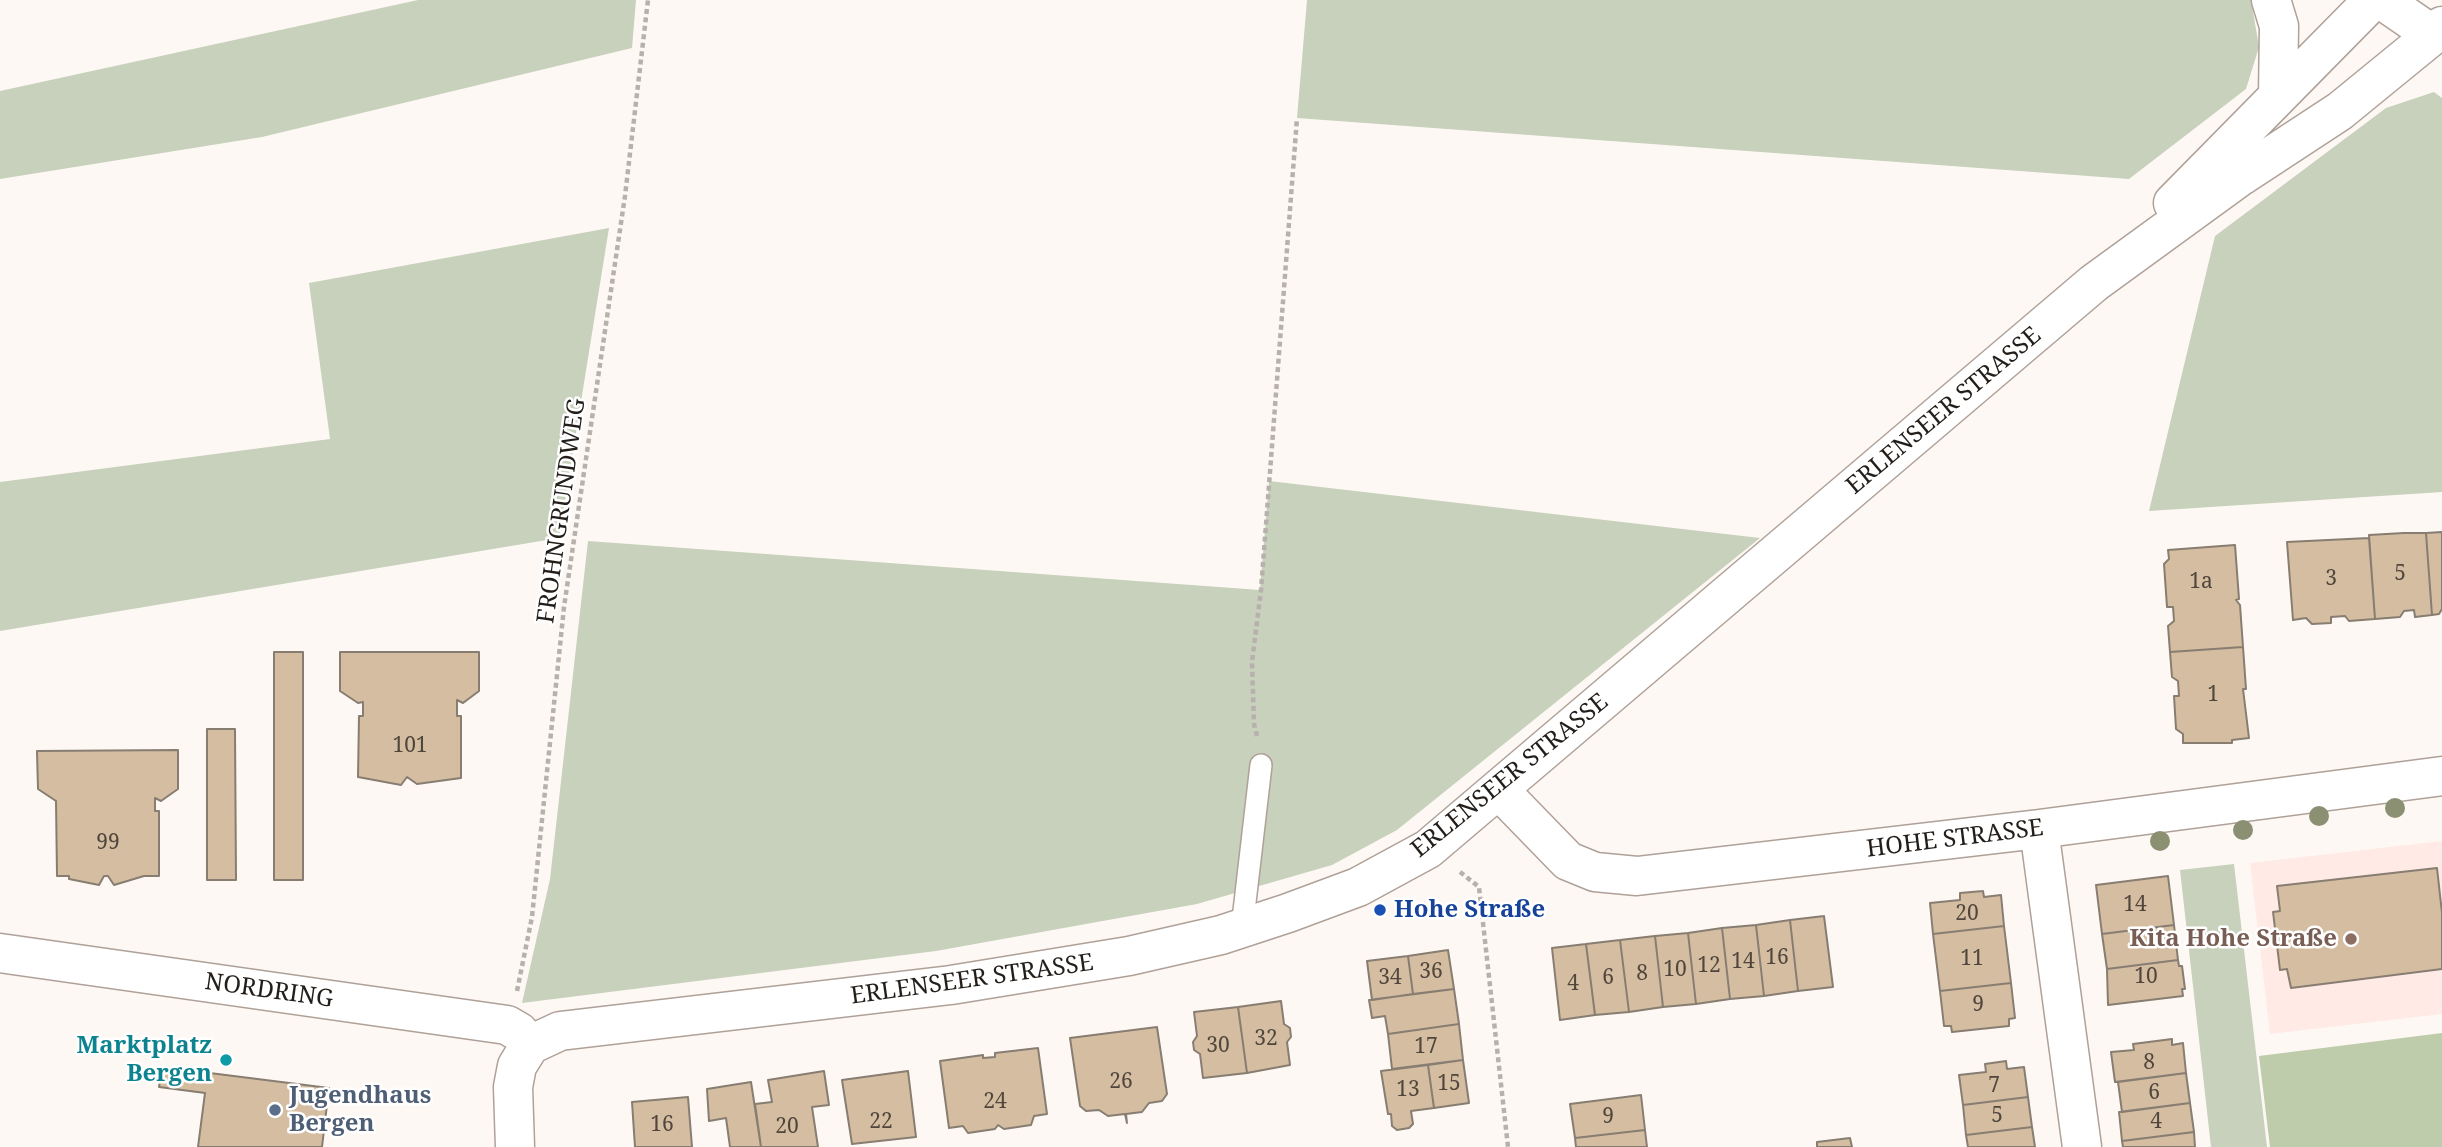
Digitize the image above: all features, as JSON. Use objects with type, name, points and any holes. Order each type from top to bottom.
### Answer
[{"type":"street","points":[[2271,0],[2279,26],[2278,96]]},
{"type":"street","name":"ERLENSEER STRASSE","points":[[2094,283],[2373,0]]},
{"type":"street","points":[[2382,0],[2437,31]]},
{"type":"street","name":"ERLENSEER STRASSE","points":[[518,1035],[858,997],[1115,959],[1242,928],[1358,887],[1428,849],[1500,790],[2094,283],[2241,176],[2340,111],[2437,31]]},
{"type":"street","name":"HOHE STRASSE","points":[[1500,790],[1567,861],[1595,872],[1637,876],[2039,829],[2442,776]]},
{"type":"street","points":[[2039,829],[2082,1147]]},
{"type":"street","name":"NORDRING","points":[[0,953],[518,1035]]},
{"type":"street","points":[[515,1147],[513,1087],[518,1035]]},
{"type":"lane","points":[[1242,928],[1261,765]]},
{"type":"path","name":"FROHNGRUNDWEG","points":[[518,1035],[564,607],[625,196],[648,0]]},
{"type":"path","points":[[1261,765],[1261,749],[1254,724],[1252,662],[1261,590],[1297,118]]},
{"type":"path","points":[[1428,849],[1479,887],[1508,1147]]},
{"type":"shaded area","name":"Kita Hohe Straße","points":[[2442,841],[2442,1014],[2270,1034],[2250,863]]},
{"type":"green space","points":[[418,0],[636,0],[632,48],[262,137],[0,179],[0,91]]},
{"type":"green space","points":[[1307,0],[2251,0],[2259,47],[2246,89],[2129,179],[1297,118]]},
{"type":"green space","points":[[2434,92],[2442,98],[2442,492],[2149,511],[2215,236],[2386,108]]},
{"type":"green space","points":[[609,228],[559,538],[0,631],[0,482],[330,439],[309,283]]},
{"type":"green space","points":[[1269,481],[1760,538],[1397,830],[1332,865],[1197,904],[936,951],[522,1003],[550,879],[588,541],[1260,590]]},
{"type":"green space","points":[[2234,864],[2267,1147],[2211,1147],[2180,870]]},
{"type":"green space","points":[[2442,1033],[2442,1147],[2270,1147],[2259,1056]]},
{"type":"building","points":[[2442,532],[2442,609],[2439,614],[2432,615],[2426,533]]},
{"type":"building","points":[[2426,533],[2432,615],[2415,617],[2414,610],[2404,611],[2400,617],[2375,619],[2369,535]]},
{"type":"building","points":[[2369,538],[2375,619],[2349,621],[2345,616],[2331,617],[2331,623],[2312,624],[2306,618],[2293,620],[2287,542]]},
{"type":"building","points":[[2235,545],[2239,599],[2236,600],[2240,605],[2243,647],[2170,652],[2168,626],[2174,621],[2173,607],[2167,607],[2164,564],[2169,559],[2168,550]]},
{"type":"building","points":[[2243,647],[2246,689],[2243,689],[2249,738],[2232,740],[2232,743],[2183,743],[2183,734],[2176,729],[2174,696],[2179,696],[2178,681],[2172,677],[2170,652]]},
{"type":"building","points":[[274,652],[303,652],[303,880],[274,880]]},
{"type":"building","points":[[340,652],[479,652],[479,691],[463,703],[457,700],[457,716],[461,716],[461,778],[417,784],[407,777],[401,785],[358,777],[359,716],[363,716],[363,702],[358,703],[340,691]]},
{"type":"building","points":[[207,729],[235,729],[236,880],[207,880]]},
{"type":"building","points":[[178,750],[178,789],[161,801],[155,798],[155,811],[159,811],[159,876],[144,876],[114,885],[108,876],[104,876],[99,885],[69,879],[69,876],[57,876],[56,801],[38,789],[37,751]]},
{"type":"building","points":[[2437,868],[2442,913],[2442,969],[2291,988],[2287,969],[2280,970],[2273,912],[2280,911],[2277,886]]},
{"type":"building","points":[[2168,876],[2174,925],[2102,934],[2096,885]]},
{"type":"building","points":[[1983,891],[1984,897],[2001,895],[2004,926],[1933,934],[1930,903],[1960,900],[1960,893]]},
{"type":"building","points":[[1824,916],[1833,987],[1798,991],[1790,920]]},
{"type":"building","points":[[1790,920],[1798,991],[1764,996],[1756,925]]},
{"type":"building","points":[[1756,925],[1764,996],[1730,999],[1722,928]]},
{"type":"building","points":[[2174,925],[2178,960],[2107,969],[2102,934]]},
{"type":"building","points":[[2004,926],[2011,983],[1940,991],[1933,934]]},
{"type":"building","points":[[1722,928],[1730,999],[1696,1004],[1688,933]]},
{"type":"building","points":[[1688,933],[1696,1004],[1663,1007],[1655,936]]},
{"type":"building","points":[[1655,936],[1663,1007],[1629,1012],[1620,940]]},
{"type":"building","points":[[1620,940],[1629,1012],[1595,1015],[1586,944]]},
{"type":"building","points":[[1586,944],[1595,1015],[1560,1020],[1552,948]]},
{"type":"building","points":[[1448,950],[1454,989],[1413,994],[1408,956]]},
{"type":"building","points":[[1408,956],[1413,994],[1372,1000],[1367,961]]},
{"type":"building","points":[[2178,960],[2179,966],[2182,966],[2185,989],[2182,989],[2183,996],[2108,1005],[2107,969]]},
{"type":"building","points":[[2011,983],[2015,1018],[2009,1019],[2009,1026],[1952,1032],[1951,1026],[1944,1026],[1940,991]]},
{"type":"building","points":[[1454,989],[1459,1024],[1388,1034],[1385,1016],[1372,1018],[1369,1000]]},
{"type":"building","points":[[1281,1001],[1284,1024],[1290,1028],[1291,1037],[1287,1042],[1290,1065],[1247,1073],[1238,1007]]},
{"type":"building","points":[[1238,1007],[1247,1073],[1203,1078],[1200,1054],[1194,1050],[1193,1042],[1197,1036],[1194,1012]]},
{"type":"building","points":[[1459,1024],[1463,1060],[1392,1069],[1388,1034]]},
{"type":"building","points":[[1157,1027],[1167,1094],[1162,1101],[1149,1103],[1142,1112],[1126,1114],[1127,1123],[1125,1114],[1108,1116],[1099,1110],[1086,1111],[1080,1106],[1070,1038]]},
{"type":"building","points":[[2172,1039],[2172,1045],[2183,1043],[2186,1073],[2115,1082],[2111,1052],[2134,1050],[2133,1044]]},
{"type":"building","points":[[1038,1048],[1047,1114],[1034,1116],[1031,1125],[1004,1129],[998,1125],[995,1129],[968,1133],[963,1126],[949,1128],[940,1061],[983,1055],[983,1058],[995,1057],[995,1053]]},
{"type":"building","points":[[1463,1060],[1469,1103],[1434,1108],[1428,1065]]},
{"type":"building","points":[[2006,1061],[2007,1069],[2024,1067],[2028,1097],[1963,1105],[1959,1075],[1986,1072],[1985,1064]]},
{"type":"building","points":[[1428,1065],[1434,1108],[1411,1111],[1413,1124],[1409,1128],[1397,1130],[1392,1126],[1391,1114],[1388,1114],[1381,1071]]},
{"type":"building","points":[[162,1067],[329,1088],[322,1147],[198,1147],[205,1093],[159,1087]]},
{"type":"building","points":[[824,1071],[829,1105],[812,1107],[818,1147],[761,1147],[755,1104],[772,1102],[768,1080]]},
{"type":"building","points":[[908,1071],[916,1137],[852,1144],[842,1080]]},
{"type":"building","points":[[2186,1073],[2190,1103],[2122,1112],[2118,1082]]},
{"type":"building","points":[[751,1082],[761,1147],[730,1147],[726,1118],[709,1121],[707,1089]]},
{"type":"building","points":[[1641,1095],[1645,1130],[1575,1138],[1570,1104]]},
{"type":"building","points":[[688,1097],[692,1147],[635,1147],[632,1102]]},
{"type":"building","points":[[2028,1097],[2032,1127],[1966,1135],[1963,1105]]},
{"type":"building","points":[[2190,1103],[2194,1132],[2122,1141],[2119,1112]]},
{"type":"building","points":[[2032,1127],[2035,1147],[1968,1147],[1966,1135]]},
{"type":"building","points":[[1645,1130],[1647,1147],[1576,1147],[1575,1138]]},
{"type":"building","points":[[2194,1132],[2195,1147],[2123,1147],[2122,1141]]},
{"type":"building","points":[[1850,1138],[1852,1147],[1817,1147],[1817,1142]]},
{"type":"place","name":"Hohe Straße","points":[[1380,910]]},
{"type":"place","name":"Kita Hohe Straße","points":[[2351,939]]},
{"type":"place","name":"Marktplatz Bergen","points":[[226,1060]]},
{"type":"place","name":"Jugendhaus Bergen","points":[[275,1110]]}]
